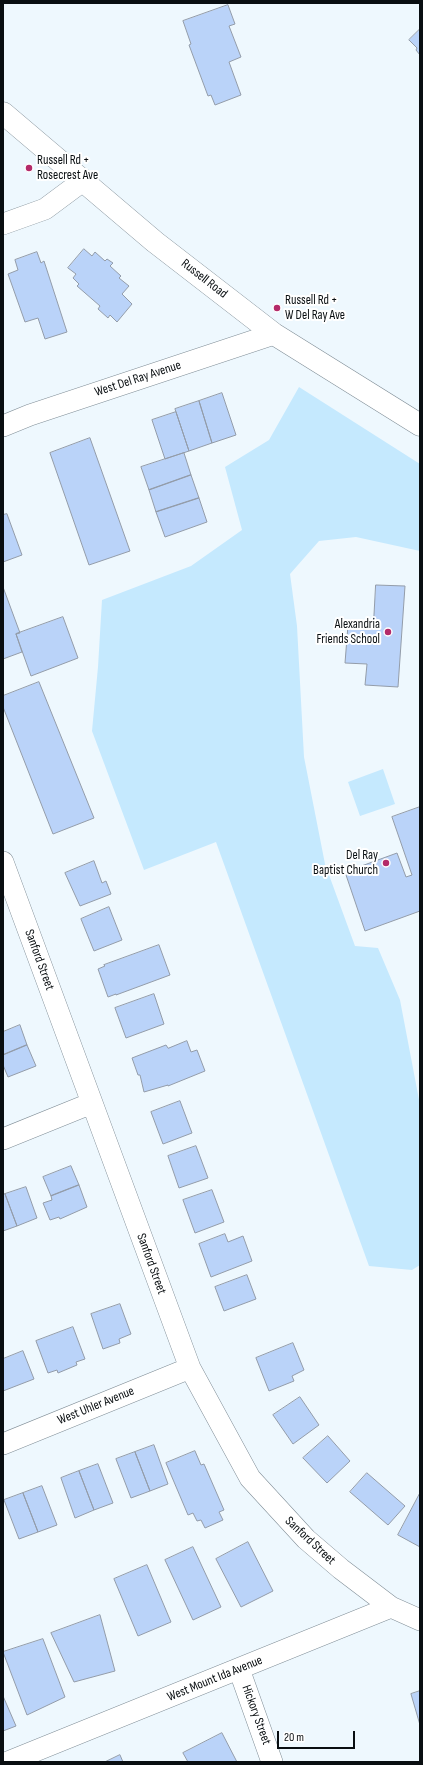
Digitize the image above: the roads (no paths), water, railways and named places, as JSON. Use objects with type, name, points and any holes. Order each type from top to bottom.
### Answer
[{"type":"street","name":"Russell Road","points":[[3,113],[156,242],[274,334],[420,425]]},
{"type":"street","points":[[3,224],[46,209],[84,180]]},
{"type":"street","name":"West Del Ray Avenue","points":[[3,426],[30,415],[274,334]]},
{"type":"street","name":"Sanford Street","points":[[3,862],[190,1368],[250,1478],[306,1539],[341,1569],[391,1607]]},
{"type":"street","points":[[3,1139],[92,1103]]},
{"type":"street","name":"West Uhler Avenue","points":[[3,1444],[190,1368]]},
{"type":"street","points":[[391,1607],[420,1620]]},
{"type":"street","name":"West Mount Ida Avenue","points":[[8,1762],[391,1607]]},
{"type":"street","name":"Hickory Street","points":[[239,1669],[272,1762]]},
{"type":"place","name":"Russell Rd + Rosecrest Ave","points":[[29,168]]},
{"type":"place","name":"Russell Rd + W Del Ray Ave","points":[[277,308]]},
{"type":"place","name":"Alexandria Friends School","points":[[388,632]]},
{"type":"place","name":"Del Ray Baptist Church","points":[[386,863]]}]
